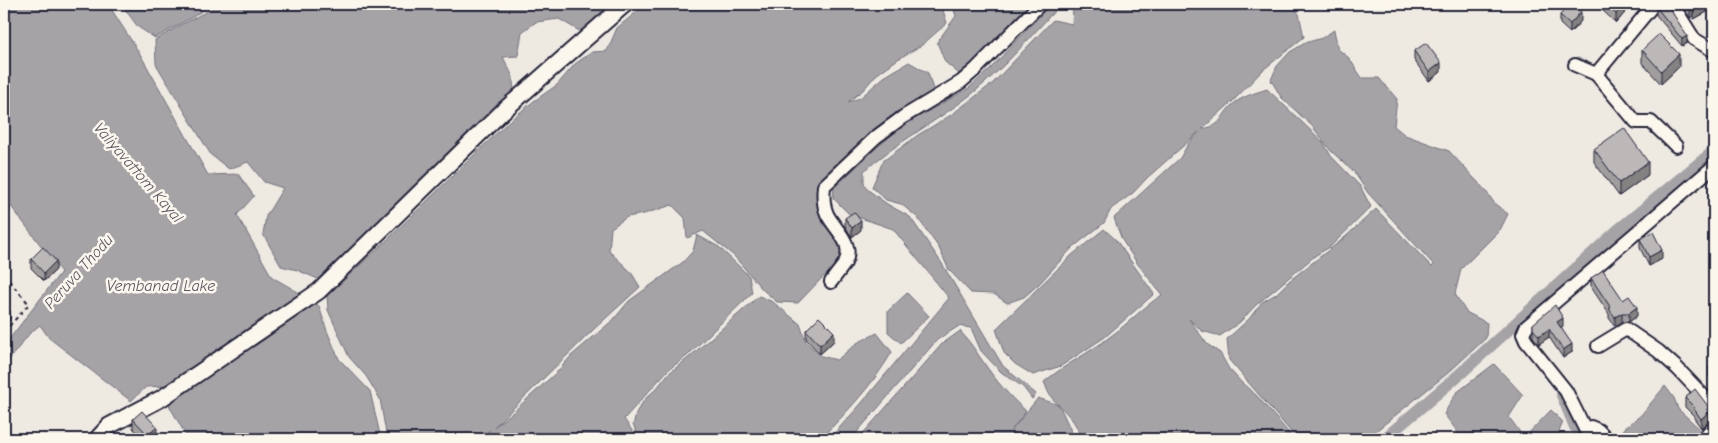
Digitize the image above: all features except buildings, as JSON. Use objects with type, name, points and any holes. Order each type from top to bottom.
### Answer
[{"type":"street","points":[[97,439],[109,426],[162,398],[319,291],[503,111],[625,4]]},
{"type":"street","points":[[831,282],[845,262],[847,254],[845,240],[827,214],[823,198],[824,186],[876,137],[903,117],[961,82],[1040,4]]},
{"type":"street","points":[[1596,74],[1654,4]]},
{"type":"street","points":[[1672,4],[1694,39],[1714,51]]},
{"type":"street","points":[[1575,65],[1596,74],[1636,122],[1651,122],[1676,146]]},
{"type":"street","points":[[1607,439],[1598,430],[1591,427],[1585,429],[1566,391],[1526,341],[1523,334],[1526,327],[1714,166]]},
{"type":"street","points":[[1598,346],[1626,330],[1658,351],[1714,407]]},
{"type":"street","points":[[1703,439],[1714,426]]},
{"type":"path","points":[[4,275],[29,304],[4,332]]},
{"type":"water","name":"Vembanad Lake","points":[[4,4],[108,4],[140,54],[208,175],[238,174],[254,196],[237,215],[272,277],[319,306],[339,359],[370,391],[381,439],[188,439],[170,407],[165,386],[146,387],[131,401],[49,338],[40,325],[30,333],[4,366],[4,346],[61,272],[4,197]]},
{"type":"water","points":[[121,4],[213,4],[155,38],[138,27]]},
{"type":"water","points":[[218,4],[620,4],[597,25],[581,32],[559,19],[536,22],[522,32],[518,56],[503,57],[512,75],[515,96],[343,260],[318,279],[297,270],[281,266],[263,234],[266,216],[283,188],[264,182],[248,162],[229,169],[211,155],[156,64],[155,40]]},
{"type":"water","points":[[646,4],[941,4],[947,23],[922,45],[876,75],[863,90],[848,102],[860,98],[884,77],[909,62],[928,73],[935,96],[909,105],[872,132],[833,167],[824,181],[824,203],[852,241],[844,263],[823,277],[798,303],[777,302],[763,290],[734,256],[703,231],[687,238],[685,218],[672,205],[627,217],[611,228],[609,251],[631,272],[640,287],[494,427],[513,412],[559,370],[571,356],[614,319],[629,301],[683,262],[693,251],[697,235],[719,247],[749,276],[752,293],[687,356],[668,370],[624,419],[638,439],[482,439],[490,430],[479,439],[387,439],[380,399],[366,376],[349,357],[328,310],[327,295],[387,240],[508,122],[557,85],[575,64],[592,52],[607,51],[617,28]]},
{"type":"water","points":[[952,4],[1042,4],[965,79],[945,62],[937,42],[956,16]]},
{"type":"water","points":[[1051,4],[1061,4],[988,80],[960,103],[899,144],[864,171],[864,183],[867,189],[887,204],[910,217],[941,262],[1003,366],[1036,394],[1032,399],[1023,387],[1001,372],[981,351],[971,328],[959,326],[937,340],[851,439],[829,439],[860,405],[949,298],[893,229],[849,214],[833,198],[834,188],[875,149],[904,125],[969,88],[991,68]]},
{"type":"water","points":[[1075,4],[1292,4],[1299,14],[1304,37],[1263,70],[1202,129],[1217,124],[1231,106],[1239,100],[1267,89],[1323,142],[1331,156],[1360,186],[1371,207],[1330,247],[1316,255],[1256,305],[1240,322],[1220,336],[1202,331],[1189,319],[1207,344],[1220,353],[1229,369],[1257,396],[1294,439],[1079,439],[1077,427],[1051,397],[1044,382],[1118,331],[1162,295],[1122,240],[1114,218],[1180,158],[1188,144],[1199,132],[1147,178],[1133,193],[1111,209],[1104,223],[1072,248],[1039,284],[1024,297],[1007,303],[994,294],[971,293],[949,270],[939,248],[917,217],[901,204],[886,200],[872,187],[883,161],[918,135],[951,115],[993,83],[1053,20],[1072,24]]},
{"type":"water","points":[[1334,30],[1338,49],[1349,58],[1362,78],[1379,78],[1397,99],[1394,126],[1405,135],[1449,151],[1486,191],[1495,204],[1508,214],[1500,230],[1461,269],[1455,294],[1466,312],[1487,323],[1486,338],[1448,373],[1366,439],[1297,439],[1229,360],[1227,339],[1249,319],[1262,302],[1276,294],[1376,209],[1432,267],[1434,265],[1368,193],[1354,172],[1331,151],[1312,126],[1281,97],[1271,80],[1277,66],[1290,52],[1305,43],[1322,38]]},
{"type":"water","points":[[1104,229],[1116,240],[1154,294],[1105,337],[1061,366],[1033,375],[1015,364],[1004,353],[996,329],[1072,255]]},
{"type":"water","points":[[907,293],[929,316],[901,343],[888,332],[888,311]]},
{"type":"water","points":[[759,296],[773,302],[800,324],[806,342],[821,356],[837,360],[857,343],[877,333],[892,352],[859,398],[820,439],[640,439],[633,425],[637,411],[645,399],[668,374]]},
{"type":"water","points":[[960,331],[998,382],[1026,411],[1011,431],[1038,398],[1059,405],[1075,439],[858,439],[942,344]]},
{"type":"water","points":[[1494,364],[1523,395],[1509,417],[1524,438],[1551,410],[1563,422],[1556,439],[1463,439],[1444,414],[1456,393]]},
{"type":"water","points":[[1665,386],[1674,398],[1678,409],[1702,431],[1698,439],[1620,439],[1624,429],[1641,415]]},
{"type":"waterway","points":[[1384,439],[1461,373],[1617,231],[1714,151]]},
{"type":"waterway","points":[[1562,395],[1575,427],[1589,439]]},
{"type":"water label","name":"Valiyavattom Kayal","points":[[139,172]]},
{"type":"water label","name":"Peruva Thodu","points":[[78,271]]}]
